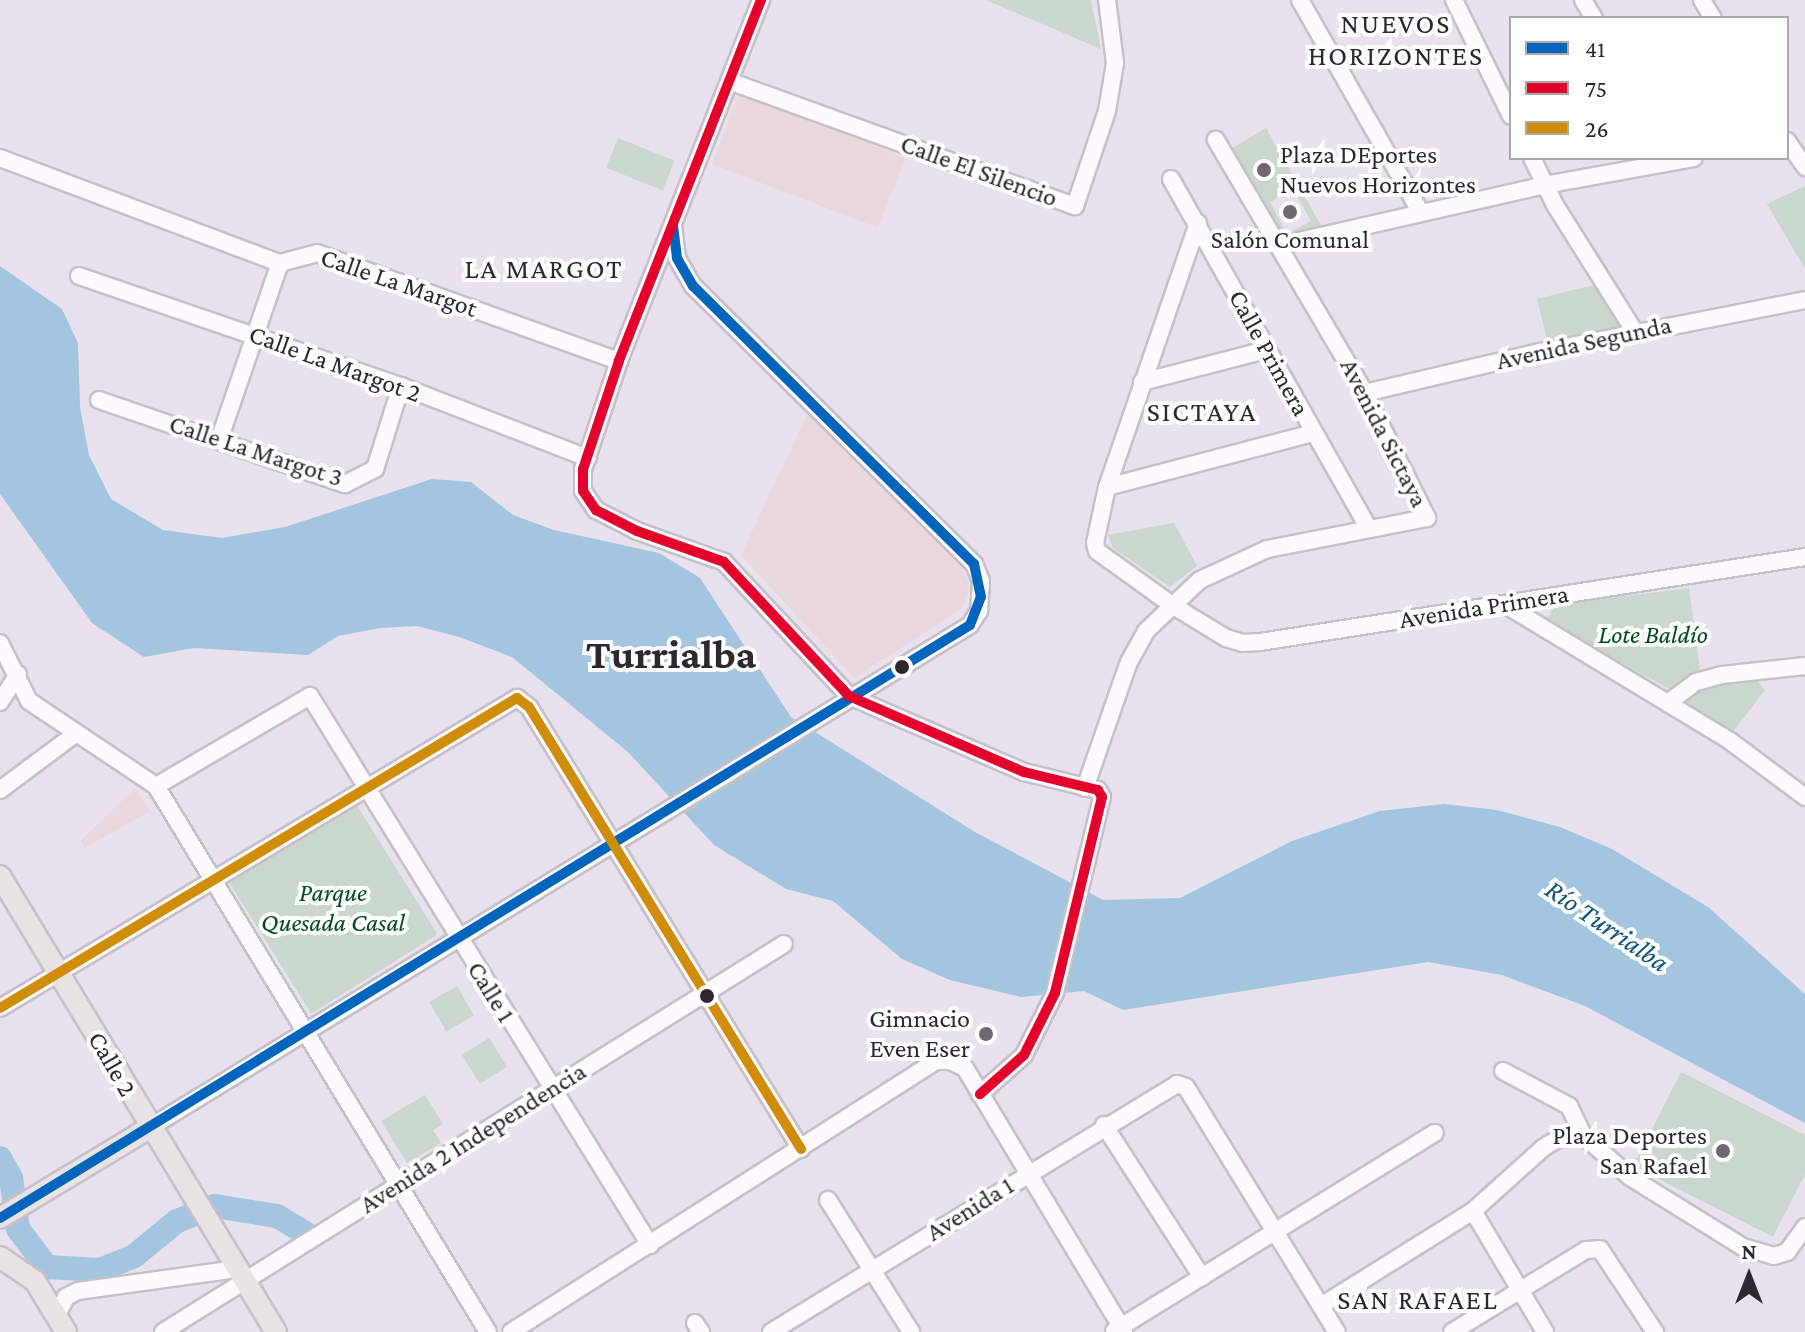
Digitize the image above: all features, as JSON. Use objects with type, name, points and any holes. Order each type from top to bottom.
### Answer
[{"type":"main road","name":"Calle 2","points":[[0,876],[149,1128],[276,1332]]},
{"type":"main road","points":[[7,1214],[149,1128]]},
{"type":"main road","points":[[0,1257],[35,1281],[61,1324]]},
{"type":"street","points":[[761,0],[619,361],[588,458],[583,491],[596,510],[724,562],[849,696],[1024,772],[1085,788],[1102,797],[1059,975],[1040,1032],[1004,1076],[980,1094]]},
{"type":"street","name":"Calle El Silencio","points":[[729,81],[1075,206],[1107,111],[1115,63],[1107,0]]},
{"type":"street","points":[[1300,0],[1420,211]]},
{"type":"street","points":[[1454,0],[1509,112]]},
{"type":"street","name":"Avenida Sictaya","points":[[1085,788],[1129,662],[1146,631],[1200,580],[1267,549],[1427,518],[1365,393],[1281,245],[1216,140]]},
{"type":"street","points":[[1789,144],[1805,167]]},
{"type":"street","name":"Calle La Margot","points":[[0,158],[280,263],[317,253],[619,361]]},
{"type":"street","points":[[1533,160],[1545,185],[1635,332]]},
{"type":"street","points":[[1281,245],[1420,211],[1679,160]]},
{"type":"street","name":"Calle Primera","points":[[1171,179],[1368,527]]},
{"type":"street","points":[[1107,487],[1198,223]]},
{"type":"street","points":[[149,1128],[612,840],[970,625],[979,611],[981,581],[974,564],[693,286],[677,258],[673,226]]},
{"type":"street","points":[[219,440],[280,263]]},
{"type":"street","name":"Calle La Margot 2","points":[[79,276],[401,386],[588,458]]},
{"type":"street","name":"Avenida Segunda","points":[[1365,393],[1635,332],[1805,300]]},
{"type":"street","points":[[1142,382],[1266,350]]},
{"type":"street","name":"Calle La Margot 3","points":[[99,400],[345,484],[360,480],[375,469],[401,386]]},
{"type":"street","points":[[1107,487],[1313,433]]},
{"type":"street","name":"Avenida Primera","points":[[1107,487],[1097,551],[1172,605],[1242,643],[1805,557]]},
{"type":"street","points":[[1504,604],[1783,776],[1805,797]]},
{"type":"street","points":[[0,643],[29,701],[156,786],[488,1332]]},
{"type":"street","points":[[1668,703],[1696,682],[1722,675],[1805,666]]},
{"type":"street","points":[[0,702],[18,674]]},
{"type":"street","name":"Calle 1","points":[[156,786],[310,696],[650,1245]]},
{"type":"street","points":[[0,1008],[213,876],[517,698],[529,707],[707,991],[801,1149]]},
{"type":"street","points":[[0,790],[75,734]]},
{"type":"street","name":"Avenida 2 Independencia","points":[[163,1332],[240,1275],[400,1183],[784,944]]},
{"type":"street","points":[[511,1332],[936,1061],[965,1068],[1030,1171],[1119,1330],[1435,1133]]},
{"type":"street","points":[[1503,1071],[1569,1106],[1583,1135],[1630,1177],[1743,1247],[1774,1256],[1787,1252],[1805,1227]]},
{"type":"street","name":"Avenida 1","points":[[771,1332],[1169,1085],[1186,1087],[1274,1232]]},
{"type":"street","points":[[1104,1125],[1202,1277]]},
{"type":"street","points":[[1321,1306],[1473,1211],[1543,1148],[1559,1138],[1583,1135]]},
{"type":"street","points":[[828,1200],[911,1332]]},
{"type":"street","points":[[1473,1211],[1545,1332]]},
{"type":"street","points":[[1274,1232],[1337,1332]]},
{"type":"street","points":[[1452,1332],[1586,1250],[1600,1249],[1610,1259],[1655,1332]]},
{"type":"street","points":[[61,1324],[66,1297],[78,1291],[240,1275]]},
{"type":"shaded area","points":[[739,94],[905,158],[878,228],[712,164]]},
{"type":"shaded area","points":[[807,415],[963,569],[970,588],[963,608],[854,678],[741,555]]},
{"type":"shaded area","points":[[135,788],[150,811],[85,848],[81,840]]},
{"type":"green space","points":[[986,0],[1091,0],[1101,49]]},
{"type":"green space","points":[[1266,128],[1323,229],[1282,240],[1227,151]],"holes":[[[1293,189],[1311,221],[1287,234],[1270,202]]]},
{"type":"green space","points":[[618,138],[675,161],[663,191],[606,168]]},
{"type":"green space","points":[[1805,186],[1805,269],[1767,204]]},
{"type":"green space","points":[[1598,284],[1619,313],[1618,329],[1548,343],[1537,299]]},
{"type":"green space","points":[[1174,523],[1197,566],[1170,587],[1113,548],[1108,535]]},
{"type":"green space","name":"Lote Baldío","points":[[1689,588],[1700,670],[1669,689],[1551,624],[1548,617],[1555,605]]},
{"type":"green space","name":"Lote Baldío","points":[[1751,673],[1765,690],[1732,733],[1675,699],[1713,678]]},
{"type":"green space","name":"Parque Quesada Casal","points":[[356,804],[438,935],[311,1014],[230,883]]},
{"type":"green space","points":[[457,986],[474,1015],[446,1031],[429,1002]]},
{"type":"green space","points":[[489,1038],[507,1067],[480,1084],[462,1055]]},
{"type":"green space","name":"Plaza Deportes San Rafael","points":[[1681,1072],[1805,1135],[1805,1174],[1773,1237],[1633,1166]]},
{"type":"green space","points":[[425,1095],[443,1124],[433,1130],[441,1143],[407,1163],[381,1121]]},
{"type":"water","name":"Río Turrialba","points":[[0,266],[62,309],[78,343],[80,407],[89,455],[111,499],[163,530],[222,538],[285,527],[432,479],[471,482],[513,515],[554,530],[659,553],[700,578],[791,717],[975,832],[1103,900],[1180,898],[1292,841],[1380,811],[1444,804],[1497,810],[1560,827],[1612,849],[1708,907],[1805,994],[1805,1123],[1585,1006],[1502,975],[1428,962],[1123,1010],[1084,991],[1021,997],[950,980],[902,959],[833,901],[786,889],[714,845],[628,752],[512,657],[459,637],[417,626],[380,628],[338,636],[308,655],[194,648],[144,657],[92,623],[0,494]]},
{"type":"waterway","points":[[0,1158],[11,1178],[18,1229],[47,1267],[100,1270],[133,1257],[177,1221],[215,1206],[277,1216],[305,1233]]},
{"type":"transit line","name":"75","points":[[761,0],[619,361],[583,469],[583,491],[596,510],[637,531],[724,562],[849,696],[1024,772],[1098,790],[1102,797],[1055,993],[1024,1055],[980,1094]]},
{"type":"transit line","name":"41","points":[[0,1218],[970,625],[981,597],[974,564],[693,286],[677,258],[673,226]]},
{"type":"transit line","name":"26","points":[[0,1008],[517,698],[529,707],[801,1149]]},
{"type":"place","name":"Plaza DEportes Nuevos Horizontes","points":[[1264,170]]},
{"type":"place","name":"Salón Comunal","points":[[1290,212]]},
{"type":"place","name":"Gimnacio Even Eser","points":[[986,1034]]},
{"type":"place","name":"Plaza Deportes San Rafael","points":[[1723,1151]]},
{"type":"district","name":"NUEVOS HORIZONTES","points":[[1396,40]]},
{"type":"district","name":"LA MARGOT","points":[[544,269]]},
{"type":"district","name":"SICTAYA","points":[[1202,412]]},
{"type":"district","name":"Turrialba","points":[[671,654]]},
{"type":"district","name":"SAN RAFAEL","points":[[1418,1300]]}]
